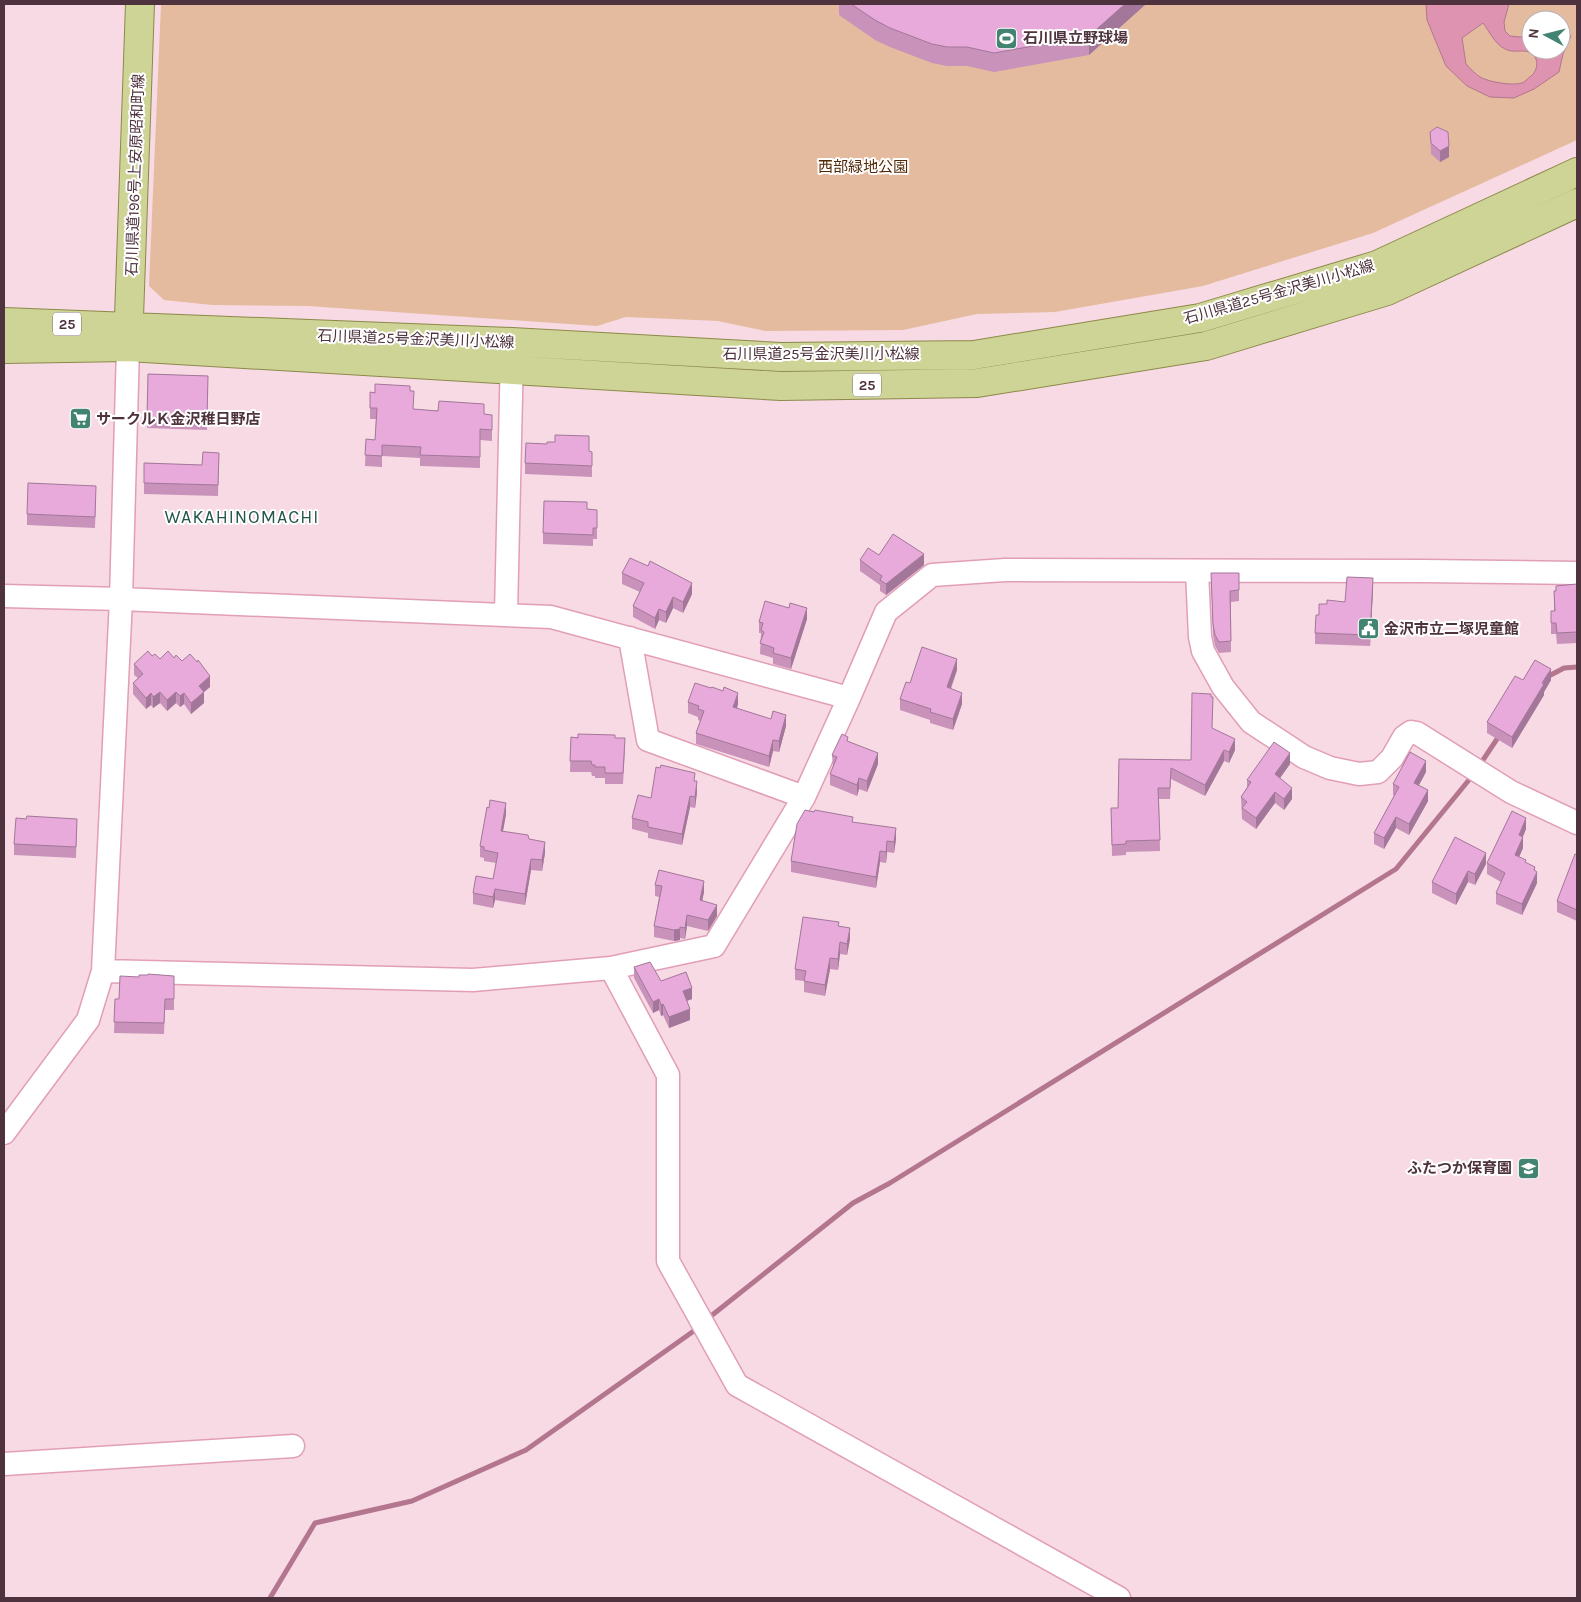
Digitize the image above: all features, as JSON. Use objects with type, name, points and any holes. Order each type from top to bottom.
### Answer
[{"type":"main road","name":"石川県道196号上安原昭和町線","points":[[129,337],[140,4]]},
{"type":"main road","name":"石川県道25号金沢美川小松線","points":[[4,349],[129,337],[512,342],[781,357],[974,355],[1200,318],[1377,264],[1577,172]]},
{"type":"main road","name":"石川県道25号金沢美川小松線","points":[[4,322],[129,337],[511,371],[780,386],[977,383],[1206,346],[1387,292],[1577,203]]},
{"type":"street","points":[[4,1133],[88,1020],[103,971],[121,599],[129,337]]},
{"type":"street","points":[[506,614],[512,342]]},
{"type":"street","points":[[103,971],[473,980],[612,968],[714,946],[804,797],[886,612],[932,574],[1006,570],[1577,573]]},
{"type":"street","points":[[1197,571],[1200,637],[1203,651],[1223,688],[1251,722],[1304,757],[1330,768],[1359,774],[1378,772],[1392,758],[1404,737],[1411,732],[1417,733],[1511,792],[1577,823]]},
{"type":"street","points":[[4,596],[551,617],[849,698]]},
{"type":"street","points":[[630,638],[648,740],[804,797]]},
{"type":"street","points":[[612,968],[668,1075],[668,1261],[737,1385],[1119,1598]]},
{"type":"street","points":[[4,1464],[293,1446]]},
{"type":"green space","name":"西部緑地公園","points":[[161,4],[1577,4],[1577,140],[1373,233],[1203,286],[1055,312],[977,314],[903,330],[765,331],[718,321],[626,317],[597,326],[308,306],[212,305],[164,300],[149,286]]},
{"type":"shaded area","points":[[1426,4],[1509,4],[1504,22],[1505,31],[1510,36],[1521,37],[1521,51],[1509,51],[1501,47],[1483,23],[1462,38],[1466,64],[1478,76],[1484,79],[1501,83],[1522,83],[1533,74],[1536,60],[1562,60],[1559,72],[1534,89],[1514,98],[1490,97],[1467,86],[1446,66],[1427,20]]},
{"type":"building","name":"石川県立野球場","points":[[851,4],[1125,4],[1089,36],[994,53],[967,47],[947,47],[932,44],[890,28]]},
{"type":"building","points":[[1437,127],[1448,132],[1449,146],[1440,151],[1431,143],[1430,132]]},
{"type":"building","points":[[148,374],[208,376],[207,419],[147,417]]},
{"type":"building","points":[[375,384],[410,386],[410,391],[414,391],[413,409],[438,411],[439,401],[484,404],[484,414],[492,415],[492,430],[480,429],[480,457],[420,455],[421,447],[382,445],[382,456],[365,455],[366,439],[375,440],[377,408],[370,408],[370,392],[375,393]]},
{"type":"building","points":[[555,435],[589,436],[592,466],[525,463],[526,443],[547,444],[547,442],[555,442]]},
{"type":"building","points":[[203,452],[219,453],[218,485],[144,483],[144,463],[202,465]]},
{"type":"building","points":[[28,483],[96,486],[95,517],[27,514]]},
{"type":"building","points":[[544,501],[587,502],[587,509],[597,510],[597,528],[593,528],[593,535],[543,533]]},
{"type":"building","points":[[893,534],[924,554],[886,584],[880,580],[882,576],[860,560],[868,548],[879,555]]},
{"type":"building","points":[[630,558],[648,566],[650,561],[692,583],[683,602],[673,597],[666,612],[659,609],[655,618],[633,606],[644,583],[622,573]]},
{"type":"building","points":[[1211,573],[1239,573],[1239,590],[1230,591],[1231,641],[1219,642],[1215,635]]},
{"type":"building","points":[[1347,577],[1373,578],[1370,635],[1315,633],[1316,615],[1319,615],[1319,604],[1327,604],[1327,600],[1345,602]]},
{"type":"building","points":[[1577,584],[1577,632],[1557,633],[1556,623],[1551,623],[1551,611],[1555,611],[1554,591],[1556,591],[1556,586]]},
{"type":"building","points":[[765,601],[789,608],[790,603],[807,608],[791,658],[773,653],[774,648],[760,643],[764,632],[761,630],[763,623],[759,622]]},
{"type":"building","points":[[922,647],[957,659],[947,687],[962,693],[953,719],[930,712],[931,709],[900,699],[906,682],[910,683]]},
{"type":"building","points":[[148,651],[152,656],[155,654],[160,659],[168,651],[174,658],[176,655],[182,661],[190,654],[197,662],[198,660],[210,676],[199,686],[204,692],[191,703],[184,693],[180,696],[176,692],[167,700],[160,692],[153,697],[151,693],[146,698],[133,683],[143,674],[134,664]]},
{"type":"building","points":[[1535,660],[1551,669],[1512,737],[1487,722],[1515,676],[1523,680]]},
{"type":"building","points":[[695,683],[723,691],[724,687],[738,693],[733,707],[771,719],[773,711],[786,715],[779,741],[773,740],[769,756],[696,733],[704,711],[698,709],[699,706],[688,702]]},
{"type":"building","points":[[1192,693],[1211,694],[1211,697],[1213,697],[1212,728],[1235,739],[1229,752],[1224,750],[1205,785],[1171,768],[1170,788],[1158,788],[1160,840],[1126,841],[1126,844],[1112,845],[1111,808],[1118,808],[1119,759],[1191,760]]},
{"type":"building","points":[[578,734],[615,735],[615,738],[625,738],[623,773],[605,773],[605,767],[595,767],[591,761],[570,761],[571,737],[578,738]]},
{"type":"building","points":[[842,734],[848,737],[847,741],[878,753],[867,781],[859,778],[857,785],[830,774],[837,757],[832,755]]},
{"type":"building","points":[[1274,742],[1290,753],[1275,774],[1292,788],[1284,799],[1275,792],[1256,818],[1242,808],[1247,802],[1241,797],[1251,782],[1247,780]]},
{"type":"building","points":[[1410,752],[1426,761],[1414,783],[1428,790],[1409,824],[1396,817],[1384,838],[1374,833],[1399,787],[1393,784]]},
{"type":"building","points":[[661,765],[695,773],[694,781],[697,781],[695,797],[690,796],[682,834],[648,827],[648,822],[632,818],[638,795],[651,798],[656,767],[660,768]]},
{"type":"building","points":[[490,800],[506,803],[501,831],[528,835],[529,839],[545,842],[542,860],[531,859],[525,894],[495,889],[493,897],[473,893],[476,876],[493,879],[498,853],[484,850],[484,847],[480,846]]},
{"type":"building","points":[[805,810],[853,817],[852,822],[896,828],[894,842],[887,841],[886,852],[880,851],[876,877],[791,861],[797,824]]},
{"type":"building","points":[[1512,811],[1526,818],[1519,835],[1523,837],[1515,855],[1526,860],[1525,862],[1535,867],[1534,870],[1537,872],[1522,904],[1496,893],[1505,873],[1487,863]]},
{"type":"building","points":[[27,816],[77,819],[76,847],[14,844],[16,818],[26,819]]},
{"type":"building","points":[[1455,837],[1486,853],[1475,874],[1468,871],[1456,894],[1432,882]]},
{"type":"building","points":[[1575,854],[1577,855],[1577,910],[1557,901]]},
{"type":"building","points":[[659,870],[704,881],[700,900],[717,905],[708,920],[687,915],[685,928],[680,927],[680,929],[674,930],[654,926],[662,886],[655,885]]},
{"type":"building","points":[[803,917],[839,922],[838,926],[850,928],[847,944],[840,942],[838,959],[830,958],[825,985],[804,981],[806,971],[795,969]]},
{"type":"building","points":[[650,962],[661,981],[686,972],[692,988],[683,991],[690,1009],[669,1017],[659,999],[653,1002],[634,967]]},
{"type":"building","points":[[139,975],[174,976],[174,999],[165,999],[164,1023],[114,1022],[115,999],[119,999],[120,976],[139,977]]},
{"type":"waterway","points":[[1545,678],[1564,668],[1577,667]]},
{"type":"waterway","points":[[1479,766],[1501,733]]},
{"type":"waterway","points":[[711,1316],[853,1203],[890,1183],[1396,869],[1473,775]]},
{"type":"waterway","points":[[270,1598],[315,1523],[412,1501],[526,1450],[698,1328]]},
{"type":"place","name":"石川県立野球場","points":[[1007,38]]},
{"type":"place","name":"サークルＫ金沢稚日野店","points":[[80,419]]},
{"type":"place","name":"金沢市立二塚児童館","points":[[1368,629]]},
{"type":"place","name":"ふたつか保育園","points":[[1528,1168]]},
{"type":"district","name":"WAKAHINOMACHI","points":[[242,517]]}]
